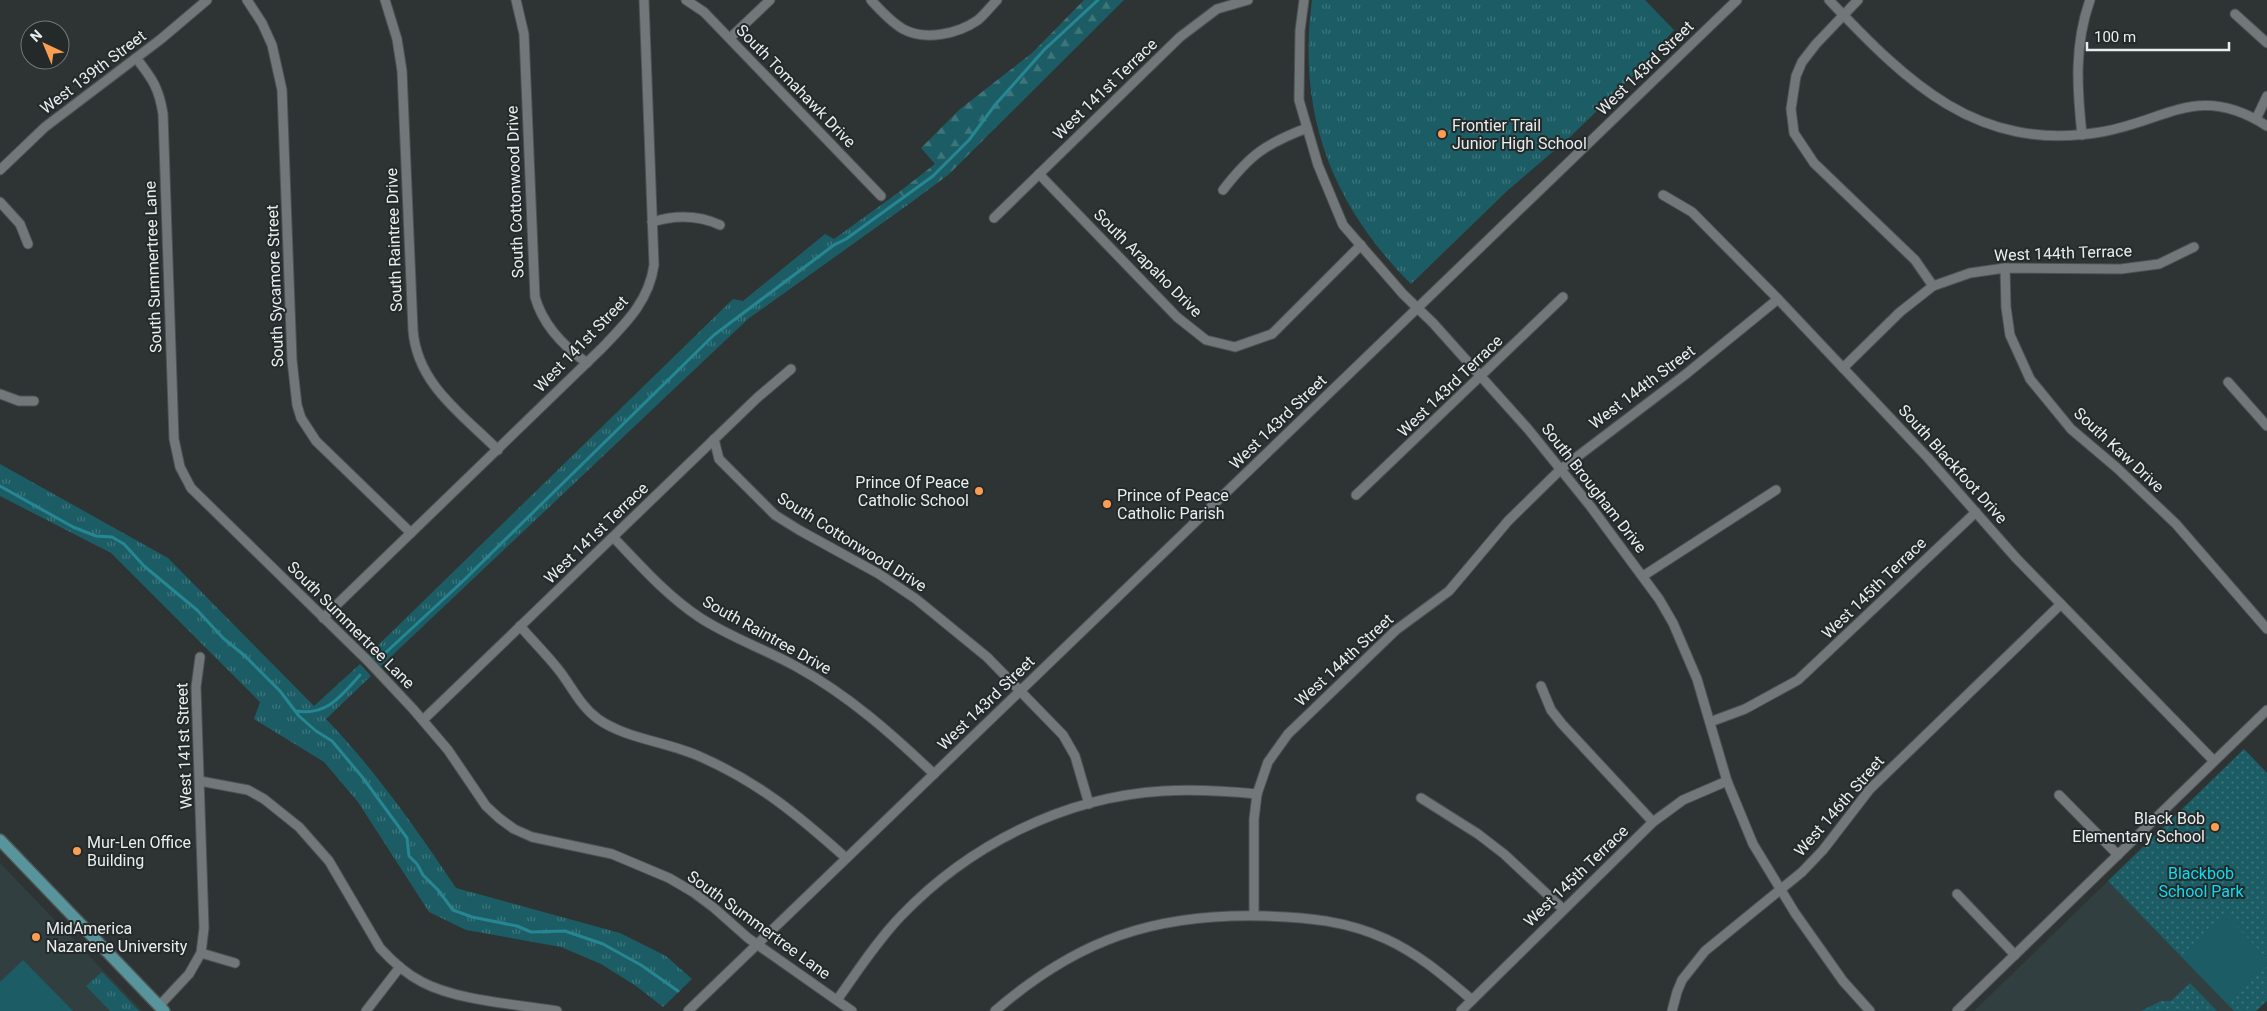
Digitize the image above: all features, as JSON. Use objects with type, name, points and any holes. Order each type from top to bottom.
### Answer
[{"type":"main road","points":[[0,840],[162,1008]]},
{"type":"street","name":"West 139th Street","points":[[0,170],[45,127],[136,58],[206,0]]},
{"type":"street","name":"South Sycamore Street","points":[[247,0],[262,23],[272,45],[282,90],[292,360],[296,406],[301,418],[316,441],[410,534]]},
{"type":"street","name":"South Raintree Drive","points":[[385,0],[397,39],[402,71],[412,330],[417,355],[424,372],[434,387],[498,450]]},
{"type":"street","name":"South Cottonwood Drive","points":[[516,0],[524,34],[535,297],[552,332],[587,363]]},
{"type":"street","name":"West 141st Street","points":[[323,618],[587,363],[635,313],[645,297],[654,265],[644,0]]},
{"type":"street","name":"South Tomahawk Drive","points":[[686,0],[704,12],[730,38],[881,196]]},
{"type":"street","points":[[730,38],[770,0]]},
{"type":"street","points":[[871,0],[904,29],[926,35],[950,33],[978,20],[997,0]]},
{"type":"street","name":"West 141st Terrace","points":[[994,218],[1180,36],[1217,8],[1248,0]]},
{"type":"street","name":"South Brougham Drive","points":[[1304,0],[1300,31],[1299,100],[1318,165],[1344,225],[1481,376],[1561,469],[1659,599],[1685,649],[1697,679],[1727,781],[1754,844],[1780,890],[1843,982],[1870,1011]]},
{"type":"street","name":"West 143rd Street","points":[[688,1011],[1737,0]]},
{"type":"street","points":[[1829,0],[1899,71],[1920,88],[1968,115],[2002,128],[2054,136],[2082,135],[2120,128],[2173,110],[2198,106],[2218,107],[2256,119],[2267,126]]},
{"type":"street","points":[[1858,0],[1802,62],[1796,76],[1791,109],[1794,132],[1814,163],[1915,260],[1933,286]]},
{"type":"street","points":[[2082,135],[2077,66],[2081,30],[2090,0]]},
{"type":"street","points":[[2235,14],[2267,42]]},
{"type":"street","name":"South Summertree Lane","points":[[136,58],[153,78],[163,114],[174,439],[180,467],[191,488],[423,720],[448,750],[486,806],[506,824],[532,837],[612,854],[669,878],[714,907],[757,944],[852,1011]]},
{"type":"street","points":[[2256,119],[2267,96]]},
{"type":"street","points":[[1222,190],[1256,152],[1276,140],[1307,128]]},
{"type":"street","name":"South Arapaho Drive","points":[[1039,174],[1177,317],[1206,340],[1235,347],[1272,334],[1361,245]]},
{"type":"street","name":"South Blackfoot Drive","points":[[1663,195],[1692,212],[1778,299],[1928,458],[2016,558],[2214,762]]},
{"type":"street","points":[[0,202],[20,224],[28,244]]},
{"type":"street","points":[[652,222],[668,218],[696,218],[709,220],[720,225]]},
{"type":"street","name":"West 144th Terrace","points":[[1843,368],[1900,312],[1933,286],[1970,273],[2005,268],[2121,269],[2159,264],[2194,247]]},
{"type":"street","name":"South Kaw Drive","points":[[2005,268],[2006,307],[2010,335],[2030,379],[2071,429],[2117,468],[2176,524],[2267,629]]},
{"type":"street","name":"West 143rd Terrace","points":[[1356,495],[1563,297]]},
{"type":"street","name":"West 144th Street","points":[[1254,916],[1254,819],[1257,794],[1268,762],[1288,734],[1396,630],[1450,591],[1508,521],[1561,469],[1686,374],[1778,299]]},
{"type":"street","name":"West 141st Terrace","points":[[423,720],[714,439],[791,369]]},
{"type":"street","points":[[2228,382],[2267,426]]},
{"type":"street","points":[[0,394],[19,401],[34,401]]},
{"type":"street","name":"South Cottonwood Drive","points":[[714,439],[719,459],[775,514],[799,530],[879,574],[916,599],[987,657],[1059,730],[1071,748],[1079,767],[1089,804]]},
{"type":"street","points":[[1643,576],[1776,490]]},
{"type":"street","name":"West 145th Terrace","points":[[1710,722],[1745,710],[1798,680],[1976,512]]},
{"type":"street","name":"South Raintree Drive","points":[[613,536],[678,602],[700,618],[783,659],[829,686],[873,719],[934,774]]},
{"type":"street","name":"West 146th Street","points":[[1672,1011],[1677,992],[1694,963],[1745,917],[1802,872],[1824,850],[1870,789],[2061,604]]},
{"type":"street","points":[[520,626],[558,669],[581,702],[600,720],[620,730],[700,756],[730,770],[788,807],[846,858]]},
{"type":"street","name":"West 141st Street","points":[[162,1008],[189,974],[201,953],[204,928],[196,687],[200,657]]},
{"type":"street","points":[[1541,686],[1551,710],[1562,724],[1653,822]]},
{"type":"street","points":[[1957,1011],[2267,710]]},
{"type":"street","points":[[200,781],[248,790],[264,799],[299,827],[330,861],[380,948],[415,978],[442,990],[533,1009],[557,1011]]},
{"type":"street","name":"West 145th Terrace","points":[[1461,1011],[1653,822],[1683,800],[1727,781]]},
{"type":"street","points":[[837,1000],[876,946],[900,917],[951,871],[1010,834],[1046,818],[1125,795],[1162,791],[1205,790],[1257,794]]},
{"type":"street","points":[[2059,795],[2118,855]]},
{"type":"street","points":[[1421,798],[1478,834],[1504,854],[1563,909]]},
{"type":"street","points":[[1957,894],[2015,955]]},
{"type":"street","points":[[995,1011],[1045,971],[1100,942],[1164,922],[1200,917],[1301,917],[1331,921],[1386,939],[1412,952],[1435,968],[1472,1000]]},
{"type":"street","points":[[201,953],[235,963]]},
{"type":"street","points":[[366,1011],[400,967]]},
{"type":"shaded area","name":"Black Bob Elementary School","points":[[2244,749],[2267,773],[2267,1001],[2256,1011],[1974,1011]]},
{"type":"shaded area","name":"MidAmerica Nazarene University","points":[[0,863],[142,1011],[0,1011]]},
{"type":"green space","points":[[1084,0],[1124,0],[948,175],[909,204],[899,192],[935,164],[921,148],[960,109],[1032,53]]},
{"type":"green space","name":"Frontier Trail Junior High School","points":[[1312,0],[1645,0],[1674,30],[1639,70],[1571,136],[1507,191],[1411,284],[1383,253],[1360,222],[1341,189],[1326,154],[1316,118],[1310,81],[1309,41]]},
{"type":"green space","points":[[899,192],[909,204],[748,319],[380,667],[368,655],[733,299],[743,301],[825,234],[834,239]]},
{"type":"green space","points":[[0,464],[168,558],[314,706],[360,664],[371,676],[326,719],[362,759],[394,800],[456,888],[620,933],[666,956],[692,979],[663,1007],[636,986],[601,964],[561,947],[466,930],[429,912],[358,802],[324,762],[254,719],[260,702],[111,553],[0,496]]},
{"type":"green space","name":"Blackbob School Park","points":[[2244,749],[2267,773],[2267,1001],[2256,1011],[2234,1011],[2108,881]]},
{"type":"green space","points":[[2227,915],[2267,959],[2267,965],[2227,1001],[2184,955]]},
{"type":"green space","points":[[23,960],[73,1011],[0,1011],[0,982]]},
{"type":"green space","points":[[102,972],[139,1011],[110,1011],[86,986]]},
{"type":"green space","points":[[2190,983],[2217,1011],[2141,1011],[2161,1001],[2171,1001]]},
{"type":"waterway","points":[[382,656],[462,582],[714,335],[834,245],[846,239],[933,176],[969,140],[995,105],[1044,50],[1098,0]]},
{"type":"waterway","points":[[0,486],[73,527],[96,536],[112,537],[124,544],[144,566],[197,610],[223,638],[245,656],[280,691],[299,716],[316,731],[332,741],[363,778],[407,838],[409,856],[453,910],[472,917],[517,926],[531,932],[565,931],[603,944],[641,965],[678,991]]},
{"type":"waterway","points":[[296,711],[307,712],[325,707],[340,697],[360,675]]},
{"type":"place","name":"Frontier Trail Junior High School","points":[[1442,134]]},
{"type":"place","name":"Prince Of Peace Catholic School","points":[[979,491]]},
{"type":"place","name":"Prince of Peace Catholic Parish","points":[[1107,504]]},
{"type":"place","name":"Black Bob Elementary School","points":[[2215,827]]},
{"type":"place","name":"Mur-Len Office Building","points":[[77,851]]},
{"type":"place","name":"MidAmerica Nazarene University","points":[[36,937]]}]
